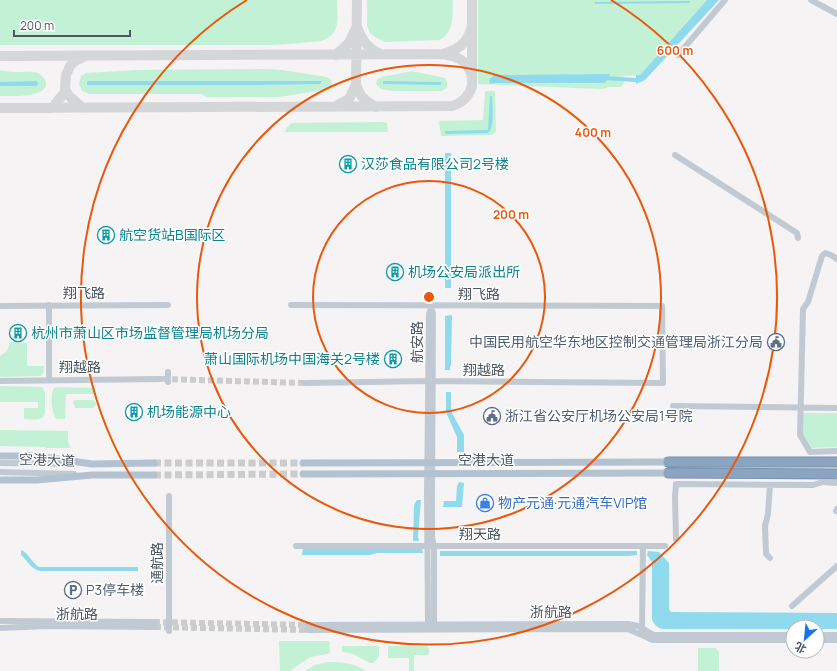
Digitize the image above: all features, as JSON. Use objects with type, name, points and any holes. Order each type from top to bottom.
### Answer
[{"type":"highway","points":[[668,462],[837,462]]},
{"type":"highway","points":[[668,473],[837,474]]},
{"type":"main road","name":"空港大道","points":[[0,456],[37,456],[92,464],[154,463]]},
{"type":"main road","name":"空港大道","points":[[303,463],[668,462]]},
{"type":"main road","name":"空港大道","points":[[303,474],[668,473]]},
{"type":"main road","name":"空港大道","points":[[0,480],[37,480],[92,475],[154,475]]},
{"type":"street","points":[[678,55],[725,0]]},
{"type":"street","points":[[812,0],[837,14]]},
{"type":"street","points":[[675,155],[797,234],[798,238]]},
{"type":"street","points":[[837,259],[825,253],[822,256],[808,302],[804,309],[800,408],[800,436],[810,452],[837,451]]},
{"type":"street","name":"翔飞路","points":[[0,306],[168,305]]},
{"type":"street","name":"翔飞路","points":[[291,305],[662,306],[663,383]]},
{"type":"street","points":[[49,306],[49,380]]},
{"type":"street","name":"航安路","points":[[431,306],[429,314],[431,381],[431,626]]},
{"type":"street","points":[[168,372],[168,382]]},
{"type":"street","name":"翔越路","points":[[0,381],[161,379]]},
{"type":"street","name":"翔越路","points":[[305,383],[431,381],[663,383]]},
{"type":"street","points":[[673,406],[837,408]]},
{"type":"street","name":"空港大道","points":[[0,464],[92,464]]},
{"type":"street","name":"空港大道","points":[[0,472],[37,472],[92,475]]},
{"type":"street","points":[[676,540],[676,484],[813,485],[823,482],[837,483]]},
{"type":"street","points":[[770,485],[768,514],[765,526],[766,554],[770,558]]},
{"type":"street","name":"通航路","points":[[169,496],[169,631]]},
{"type":"street","name":"翔天路","points":[[296,546],[665,546]]},
{"type":"street","points":[[642,632],[643,546]]},
{"type":"street","points":[[792,606],[837,566]]},
{"type":"street","name":"浙航路","points":[[0,621],[154,624],[0,628]]},
{"type":"street","name":"浙航路","points":[[307,627],[431,626],[628,629],[654,634],[785,635]]},
{"type":"street","name":"浙航路","points":[[642,632],[653,640],[785,640]]},
{"type":"street","points":[[825,635],[837,635]]},
{"type":"street","points":[[825,640],[837,640]]},
{"type":"green space","points":[[0,0],[337,0],[337,25],[335,30],[328,38],[321,41],[276,45],[0,45]]},
{"type":"green space","points":[[367,0],[453,0],[452,23],[448,33],[439,40],[385,42],[370,33],[367,26]]},
{"type":"green space","points":[[478,0],[707,0],[640,75],[624,76],[624,83],[621,87],[609,87],[602,89],[478,84]]},
{"type":"green space","points":[[270,69],[327,77],[331,80],[332,86],[328,89],[280,97],[206,97],[202,94],[89,94],[82,91],[79,84],[81,76],[86,73],[136,70]]},
{"type":"green space","points":[[0,70],[38,73],[46,82],[45,87],[41,91],[28,95],[0,96]]},
{"type":"green space","points":[[412,71],[445,78],[447,87],[442,91],[393,91],[381,89],[376,84],[377,79],[382,77]]},
{"type":"green space","points":[[485,91],[495,91],[495,133],[491,135],[441,136],[439,121],[483,120]]},
{"type":"green space","points":[[291,123],[387,123],[388,132],[285,132]]},
{"type":"green space","points":[[10,342],[27,343],[27,366],[44,366],[44,371],[41,376],[0,377],[0,356],[7,351]]},
{"type":"green space","points":[[0,386],[42,387],[45,392],[44,417],[36,420],[24,419],[24,408],[38,408],[38,402],[0,402]]},
{"type":"green space","points":[[54,388],[95,388],[96,393],[66,394],[65,419],[57,419],[53,413],[52,400]]},
{"type":"green space","points":[[75,400],[93,400],[96,405],[93,408],[75,408],[73,402]]},
{"type":"green space","points":[[804,413],[837,413],[837,447],[810,448],[801,435],[802,415]]},
{"type":"green space","points":[[0,430],[68,431],[68,442],[71,448],[0,446]]},
{"type":"green space","points":[[279,641],[329,641],[330,652],[328,654],[310,657],[290,671],[280,671]]},
{"type":"green space","points":[[342,646],[378,646],[379,657],[373,663],[370,663],[353,654],[342,652]]},
{"type":"green space","points":[[388,646],[427,646],[429,649],[429,655],[414,655],[414,671],[409,671],[409,658],[388,658]]},
{"type":"green space","points":[[698,648],[716,648],[719,652],[719,671],[698,671]]},
{"type":"green space","points":[[327,662],[337,662],[357,666],[366,671],[305,671],[315,665]]},
{"type":"water","points":[[707,0],[719,0],[645,80],[636,84],[636,75],[640,75]]},
{"type":"water","points":[[690,1],[690,3],[595,4],[595,2]]},
{"type":"water","points":[[610,74],[605,83],[490,84],[489,80],[494,75]]},
{"type":"water","points":[[37,81],[37,86],[0,86],[0,82]]},
{"type":"water","points":[[322,81],[320,84],[87,85],[87,82]]},
{"type":"water","points":[[383,81],[441,82],[441,85],[383,84]]},
{"type":"water","points":[[490,96],[492,96],[493,110],[492,126],[488,133],[445,134],[445,131],[488,130]]},
{"type":"water","points":[[445,153],[451,153],[451,288],[445,288]]},
{"type":"water","points":[[452,315],[451,365],[450,370],[445,370],[445,316]]},
{"type":"water","points":[[446,392],[451,392],[451,411],[464,435],[464,452],[457,452],[457,437],[446,412]]},
{"type":"water","points":[[459,482],[464,483],[462,507],[443,507],[444,501],[456,501],[457,486]]},
{"type":"water","points":[[417,500],[421,500],[418,536],[419,541],[413,541],[414,505]]},
{"type":"water","points":[[303,548],[420,548],[422,549],[423,553],[302,555]]},
{"type":"water","points":[[21,550],[24,551],[39,567],[138,567],[138,571],[40,571],[32,567],[21,555]]},
{"type":"water","points":[[440,551],[637,551],[637,555],[440,556]]},
{"type":"water","points":[[648,551],[659,552],[669,563],[669,609],[671,612],[837,613],[837,629],[825,629],[825,619],[785,619],[785,629],[662,629],[656,626],[652,619],[652,562],[647,555]]},
{"type":"waterway","points":[[603,78],[636,80],[640,78]]},
{"type":"taxiway","points":[[336,106],[349,99],[356,84],[357,0]]},
{"type":"taxiway","points":[[0,108],[452,106],[465,99],[472,86],[472,0]]},
{"type":"taxiway","points":[[358,29],[366,44],[381,54]]},
{"type":"taxiway","points":[[443,54],[453,51],[461,46],[467,39],[471,29]]},
{"type":"taxiway","points":[[336,55],[349,43],[355,30]]},
{"type":"taxiway","points":[[0,56],[443,54],[452,56],[464,62],[471,74]]},
{"type":"taxiway","points":[[52,108],[65,92],[66,75],[70,66],[75,61],[85,56]]},
{"type":"taxiway","points":[[356,84],[363,98],[376,107]]},
{"type":"taxiway","points":[[66,91],[69,96],[83,108]]},
{"type":"tunnel","points":[[163,379],[305,383]]},
{"type":"tunnel","points":[[154,463],[303,463]]},
{"type":"tunnel","points":[[154,475],[303,474]]},
{"type":"tunnel","points":[[154,622],[307,625]]},
{"type":"tunnel","points":[[155,627],[307,630]]},
{"type":"place","name":"汉莎食品有限公司2号楼","points":[[348,164]]},
{"type":"place","name":"航空货站B国际区","points":[[106,235]]},
{"type":"place","name":"机场公安局派出所","points":[[395,272]]},
{"type":"place","name":"杭州市萧山区市场监督管理局机场分局","points":[[18,333]]},
{"type":"place","name":"中国民用航空华东地区控制交通管理局浙江分局","points":[[776,342]]},
{"type":"place","name":"萧山国际机场中国海关2号楼","points":[[393,359]]},
{"type":"place","name":"机场能源中心","points":[[134,412]]},
{"type":"place","name":"浙江省公安厅机场公安局1号院","points":[[492,416]]},
{"type":"place","name":"物产元通·元通汽车VIP馆","points":[[485,503]]},
{"type":"place","name":"P3停车楼","points":[[73,590]]}]
